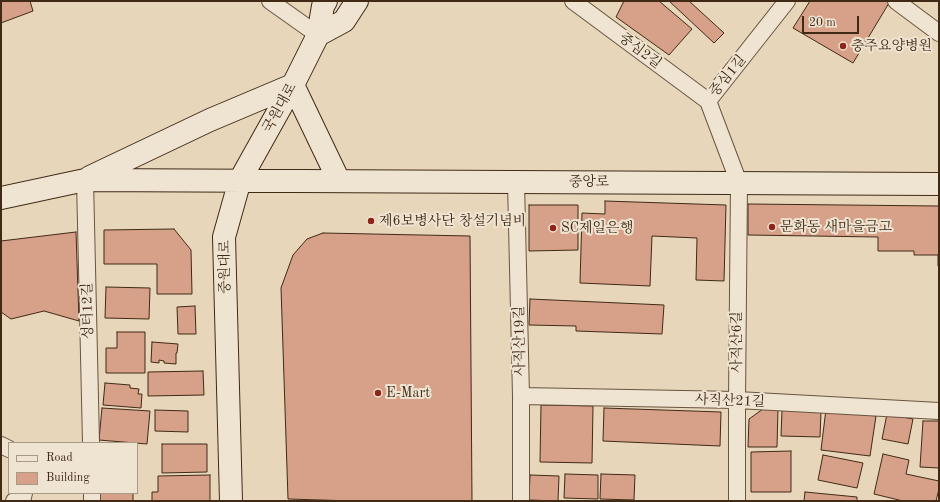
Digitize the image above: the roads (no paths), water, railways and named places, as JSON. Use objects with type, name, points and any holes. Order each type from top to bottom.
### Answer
[{"type":"street","points":[[270,1],[318,35],[344,21],[357,1]]},
{"type":"street","name":"국원대로","points":[[240,180],[318,35],[323,6],[326,1]]},
{"type":"street","name":"중심2길","points":[[573,1],[708,101]]},
{"type":"street","name":"중심1길","points":[[738,183],[708,101],[787,1]]},
{"type":"street","points":[[896,1],[939,33]]},
{"type":"street","points":[[85,180],[210,120],[292,85],[339,181]]},
{"type":"street","points":[[1,198],[85,180],[240,180]]},
{"type":"street","name":"성터12길","points":[[85,180],[91,442]]},
{"type":"street","name":"중앙로","points":[[240,180],[939,184]]},
{"type":"street","name":"중원대로","points":[[231,501],[224,237],[240,180]]},
{"type":"street","name":"사직산19길","points":[[516,182],[521,396],[521,501]]},
{"type":"street","name":"사직산6길","points":[[737,501],[738,183]]},
{"type":"street","name":"사직산21길","points":[[521,396],[737,400],[939,410]]},
{"type":"street","points":[[14,501],[23,497],[24,494]]},
{"type":"place","name":"충주요양병원","points":[[843,46]]},
{"type":"place","name":"제6보병사단 창설기념비","points":[[371,221]]},
{"type":"place","name":"문화동 새마을금고","points":[[772,227]]},
{"type":"place","name":"SC제일은행","points":[[553,228]]},
{"type":"place","name":"E-Mart","points":[[378,393]]}]
